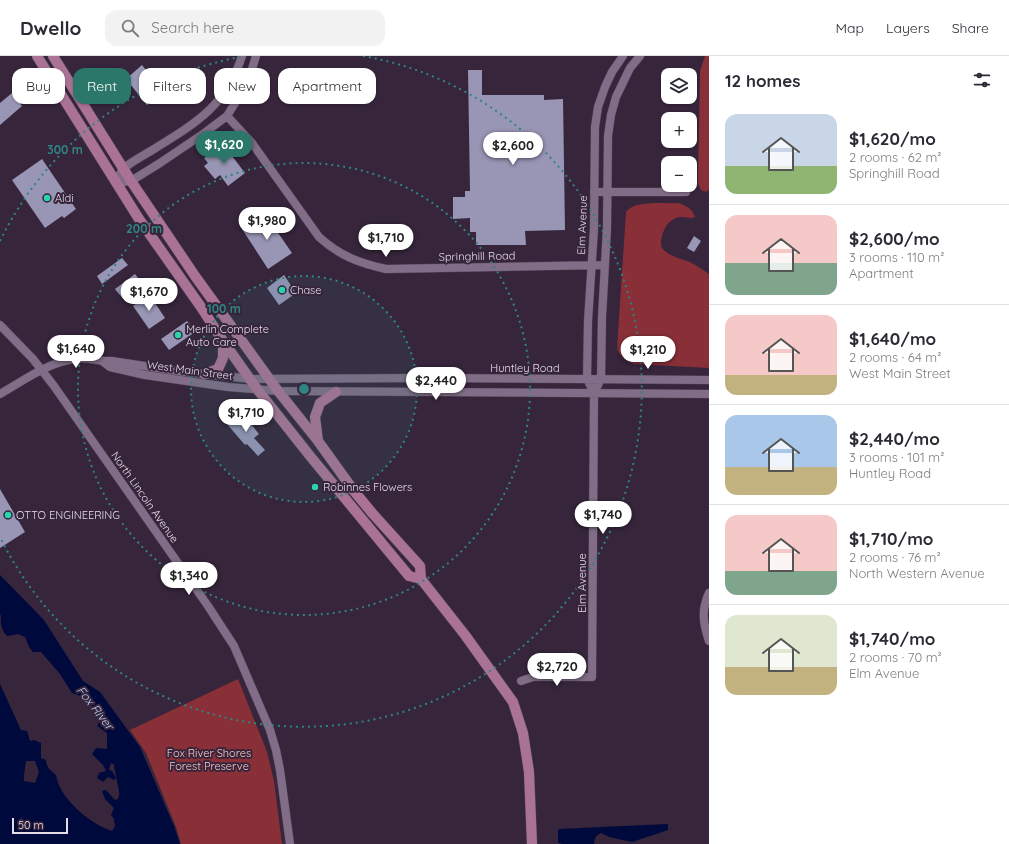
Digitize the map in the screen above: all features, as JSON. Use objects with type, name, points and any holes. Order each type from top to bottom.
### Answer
[{"type":"main road","points":[[37,56],[116,183],[257,389],[409,576],[421,579]]},
{"type":"main road","points":[[53,56],[131,181],[187,265],[278,391],[373,514],[420,566],[421,579],[465,635],[513,702],[524,733],[529,772],[532,844]]},
{"type":"main road","points":[[204,374],[218,369],[223,358],[223,341]]},
{"type":"main road","points":[[318,441],[315,417],[320,403],[336,392]]},
{"type":"street","points":[[116,183],[124,169],[199,120],[216,104],[226,92],[234,78],[242,56]]},
{"type":"street","points":[[116,183],[131,181],[203,134],[227,116],[248,82],[256,56]]},
{"type":"street","name":"Elm Avenue","points":[[520,681],[533,677],[592,677],[594,393],[601,379],[602,317],[608,192],[608,136],[611,115],[616,97],[630,68],[640,56]]},
{"type":"street","name":"Elm Avenue","points":[[594,393],[587,379],[594,192],[594,140],[597,112],[605,87],[621,58],[630,68]]},
{"type":"street","name":"Springhill Road","points":[[227,116],[252,143],[319,237],[343,256],[357,262],[386,269],[605,265]]},
{"type":"street","points":[[594,192],[661,192]]},
{"type":"street","name":"North Lincoln Avenue","points":[[0,325],[42,370],[130,493],[234,646],[270,730],[276,750],[290,844]]},
{"type":"street","name":"West Main Street","points":[[0,394],[50,366],[74,359],[91,359],[102,362],[112,361],[204,374],[270,380]]},
{"type":"street","name":"West Main Street","points":[[102,362],[110,368],[146,375],[228,387],[278,391]]},
{"type":"street","name":"Huntley Road","points":[[270,380],[709,380]]},
{"type":"street","points":[[278,391],[709,394]]},
{"type":"street","points":[[709,593],[704,604],[704,627],[709,641]]},
{"type":"green space","points":[[705,56],[709,56],[709,190],[706,192],[701,190],[698,183],[700,71]]},
{"type":"green space","points":[[678,203],[688,208],[695,217],[680,217],[670,222],[664,231],[661,239],[661,245],[662,248],[668,253],[690,262],[709,274],[709,368],[634,364],[628,362],[617,349],[626,212],[630,208],[642,204]]},
{"type":"green space","name":"Fox River Shores Forest Preserve","points":[[238,679],[267,752],[274,781],[282,844],[181,844],[176,827],[146,753],[130,730]]},
{"type":"water","points":[[0,575],[44,620],[83,681],[100,692],[140,747],[174,826],[180,844],[0,844],[0,684],[21,730],[27,731],[30,741],[34,740],[41,743],[41,758],[46,760],[48,767],[56,775],[58,784],[69,801],[94,823],[112,831],[115,826],[114,819],[111,815],[114,808],[105,799],[102,791],[106,790],[115,800],[118,799],[119,795],[123,791],[121,783],[127,782],[120,768],[111,763],[109,769],[113,772],[116,778],[114,780],[108,777],[103,782],[97,778],[99,773],[106,771],[103,765],[92,754],[96,748],[107,749],[107,733],[97,726],[102,719],[86,698],[72,693],[60,674],[41,652],[33,652],[25,637],[18,634],[7,636],[2,627],[0,614]],"holes":[[[26,761],[35,761],[39,772],[35,783],[24,781]]]},
{"type":"water","points":[[668,824],[668,830],[632,842],[609,837],[601,833],[596,837],[594,844],[558,843],[559,829]]},
{"type":"building","points":[[142,65],[144,68],[139,68],[139,95],[131,85],[131,75]]},
{"type":"building","points":[[468,70],[482,70],[482,95],[544,95],[544,100],[563,99],[565,230],[525,231],[526,245],[476,245],[476,232],[470,232],[470,218],[453,219],[453,197],[465,197],[465,191],[470,191]]},
{"type":"building","points":[[12,93],[12,104],[20,104],[22,106],[0,125],[0,103]]},
{"type":"building","points":[[223,144],[245,173],[228,186],[220,175],[215,179],[204,166],[208,163],[204,158]]},
{"type":"building","name":"Aldi","points":[[42,159],[76,209],[64,218],[62,216],[45,228],[12,180]]},
{"type":"building","points":[[265,214],[292,253],[268,269],[242,229]]},
{"type":"building","points":[[694,236],[701,241],[694,252],[687,248]]},
{"type":"building","points":[[122,258],[128,265],[102,284],[97,276]]},
{"type":"building","points":[[135,274],[143,285],[123,299],[115,289]]},
{"type":"building","name":"Chase","points":[[284,275],[296,293],[279,305],[267,288]]},
{"type":"building","points":[[149,294],[165,318],[149,329],[133,306]]},
{"type":"building","name":"Merlin Complete Auto Care","points":[[187,321],[195,332],[169,350],[161,339]]},
{"type":"building","points":[[241,412],[259,434],[254,438],[265,450],[258,456],[247,444],[245,445],[227,424]]},
{"type":"building","name":"OTTO ENGINEERING","points":[[0,489],[25,532],[0,548]]},
{"type":"waterway","name":"Fox River","points":[[118,750],[128,801]]},
{"type":"place","name":"Aldi","points":[[47,198]]},
{"type":"place","name":"Chase","points":[[282,290]]},
{"type":"place","name":"Merlin Complete Auto Care","points":[[178,335]]},
{"type":"place","name":"Robinnes Flowers","points":[[315,487]]},
{"type":"place","name":"OTTO ENGINEERING","points":[[8,515]]}]
